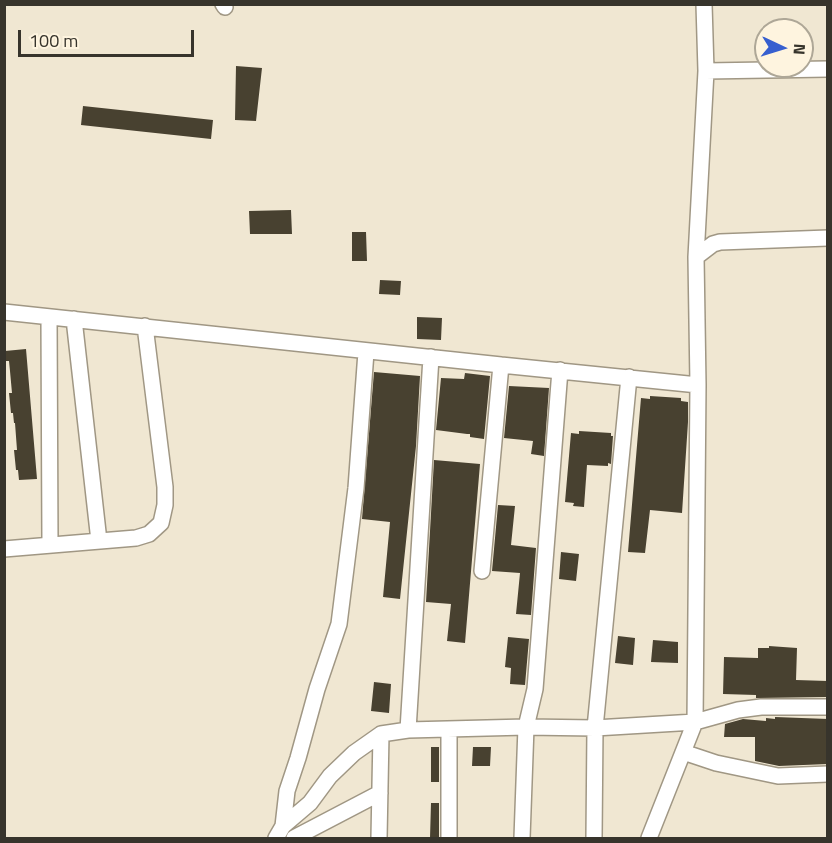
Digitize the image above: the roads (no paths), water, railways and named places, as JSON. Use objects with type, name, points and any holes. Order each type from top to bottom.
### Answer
[{"type":"street","points":[[649,838],[695,722],[698,385],[696,257],[706,71],[704,4]]},
{"type":"street","points":[[706,71],[828,69]]},
{"type":"street","points":[[696,257],[713,244],[720,242],[828,238]]},
{"type":"street","points":[[4,312],[366,352],[698,385]]},
{"type":"street","points":[[49,317],[50,545]]},
{"type":"street","points":[[74,319],[99,541]]},
{"type":"street","points":[[4,549],[136,538],[149,534],[161,523],[165,487],[145,326]]},
{"type":"street","points":[[283,834],[287,791],[316,689],[339,624],[356,488],[366,352]]},
{"type":"street","points":[[408,730],[431,357]]},
{"type":"street","points":[[482,571],[501,364]]},
{"type":"street","points":[[522,838],[526,727],[535,689],[560,370]]},
{"type":"street","points":[[594,838],[595,728],[629,377]]},
{"type":"street","points":[[283,834],[330,776],[354,753],[381,734],[408,730],[595,728],[695,722],[738,710],[761,707],[828,707]]},
{"type":"street","points":[[449,729],[449,838]]},
{"type":"street","points":[[379,838],[381,734]]},
{"type":"street","points":[[683,752],[716,763],[778,776],[828,774]]},
{"type":"street","points":[[283,834],[321,824],[380,793]]}]
